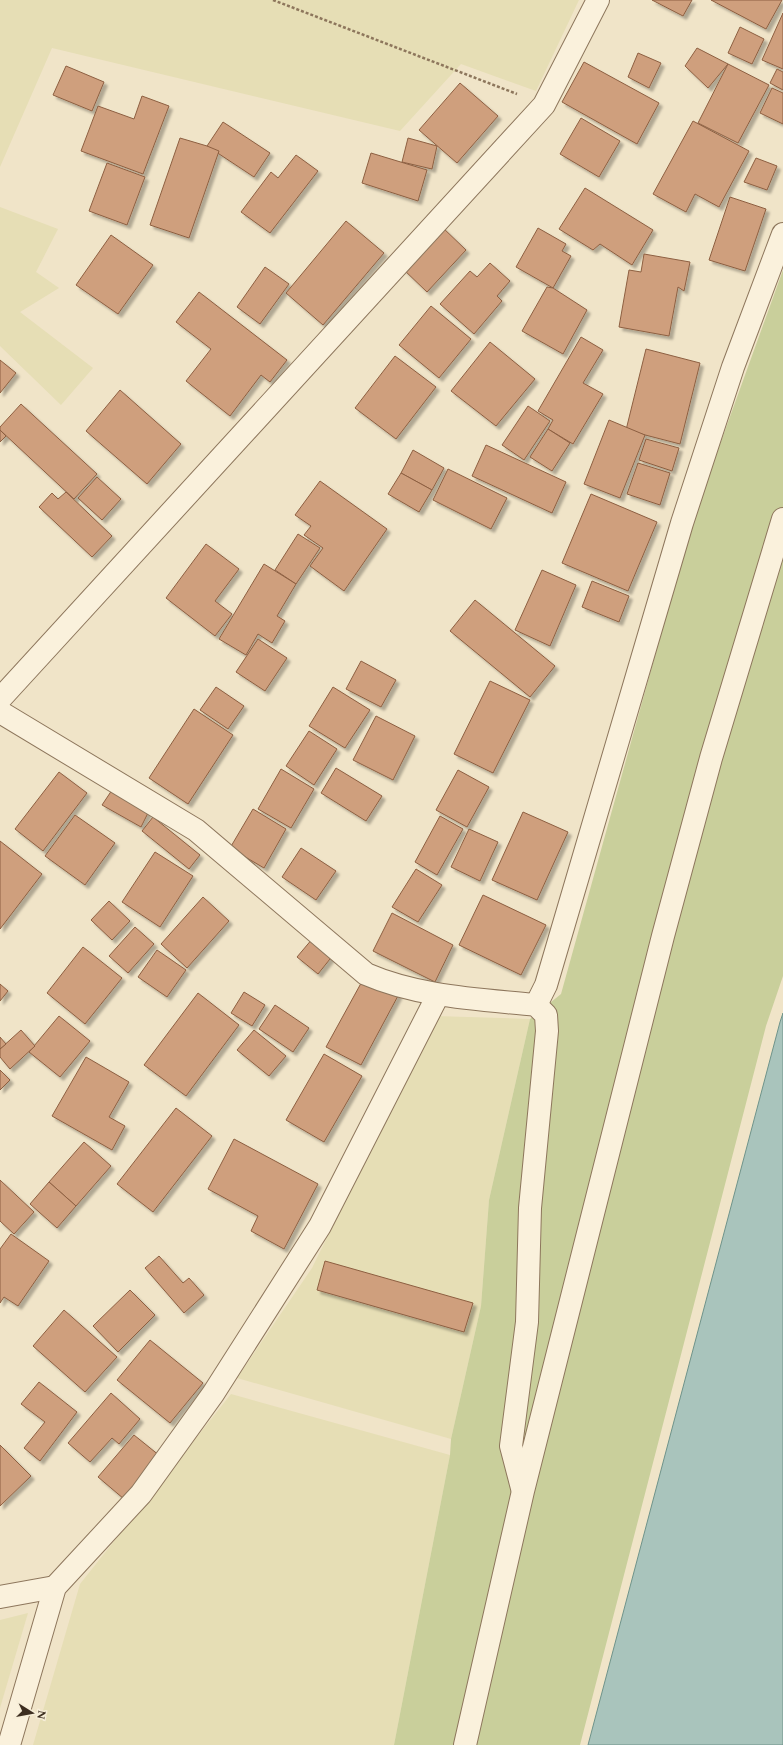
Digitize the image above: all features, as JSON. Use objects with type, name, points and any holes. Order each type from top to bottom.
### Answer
[{"type":"street","points":[[0,699],[544,105],[598,0]]},
{"type":"street","points":[[536,1005],[546,985],[684,516],[733,367],[783,234]]},
{"type":"street","points":[[465,1745],[523,1491],[663,936],[711,758],[783,519]]},
{"type":"street","points":[[0,712],[196,830],[366,974],[387,983],[438,995],[536,1005],[546,1015],[547,1031],[530,1208],[528,1322],[511,1446],[523,1491]]},
{"type":"street","points":[[10,1745],[55,1587],[141,1494],[213,1394],[320,1226],[438,995]]},
{"type":"street","points":[[0,1597],[55,1587]]},
{"type":"path","points":[[273,0],[544,105]]},
{"type":"shaded area","points":[[0,0],[579,0],[536,91],[461,64],[400,131],[52,48],[0,167]]},
{"type":"shaded area","points":[[0,207],[58,229],[36,272],[59,288],[20,312],[93,368],[61,405],[0,346]]},
{"type":"shaded area","points":[[436,1016],[530,1019],[489,1200],[481,1306],[451,1439],[237,1378],[312,1268]]},
{"type":"shaded area","points":[[231,1394],[450,1455],[394,1745],[33,1745],[80,1584]]},
{"type":"shaded area","points":[[28,1613],[0,1708],[0,1620]]},
{"type":"green space","points":[[783,270],[783,976],[766,1026],[580,1745],[394,1745],[450,1455],[451,1439],[481,1306],[489,1200],[530,1019],[561,994],[693,519]]},
{"type":"water","points":[[783,1013],[783,1745],[588,1745],[780,1022]]},
{"type":"building","points":[[652,0],[692,0],[683,16]]},
{"type":"building","points":[[711,0],[782,0],[766,29]]},
{"type":"building","points":[[783,13],[783,69],[762,60]]},
{"type":"building","points":[[740,27],[764,39],[752,64],[728,53]]},
{"type":"building","points":[[697,48],[728,64],[708,88],[685,66]]},
{"type":"building","points":[[638,53],[661,63],[649,88],[628,77]]},
{"type":"building","points":[[584,62],[659,103],[637,144],[562,102]]},
{"type":"building","points":[[728,64],[769,85],[738,143],[698,123]]},
{"type":"building","points":[[66,66],[104,82],[92,111],[53,95]]},
{"type":"building","points":[[777,69],[783,72],[783,90],[770,83]]},
{"type":"building","points":[[460,83],[498,116],[457,163],[419,130]]},
{"type":"building","points":[[772,88],[783,93],[783,124],[760,113]]},
{"type":"building","points":[[142,96],[169,106],[143,174],[81,151],[98,106],[134,119]]},
{"type":"building","points":[[581,118],[620,141],[599,177],[560,154]]},
{"type":"building","points":[[693,121],[749,151],[719,207],[695,194],[686,212],[653,194]]},
{"type":"building","points":[[223,122],[270,153],[254,177],[207,146]]},
{"type":"building","points":[[180,138],[219,151],[189,238],[150,225]]},
{"type":"building","points":[[408,138],[437,146],[432,169],[402,162]]},
{"type":"building","points":[[371,153],[427,170],[418,201],[362,183]]},
{"type":"building","points":[[296,155],[318,171],[270,233],[241,212],[271,172],[278,178]]},
{"type":"building","points":[[756,158],[777,166],[767,190],[744,182]]},
{"type":"building","points":[[107,163],[145,177],[127,225],[89,211]]},
{"type":"building","points":[[585,188],[653,230],[632,265],[600,244],[593,250],[559,229]]},
{"type":"building","points":[[730,197],[766,209],[745,271],[709,260]]},
{"type":"building","points":[[346,221],[384,253],[323,325],[286,293]]},
{"type":"building","points":[[441,226],[466,250],[427,292],[402,268]]},
{"type":"building","points":[[538,228],[566,244],[562,251],[571,256],[553,288],[516,267]]},
{"type":"building","points":[[111,235],[153,265],[118,314],[76,285]]},
{"type":"building","points":[[644,254],[690,262],[684,291],[678,287],[669,336],[619,327],[629,270],[641,272]]},
{"type":"building","points":[[490,263],[510,281],[497,296],[502,301],[474,334],[440,304],[470,271],[477,277]]},
{"type":"building","points":[[265,267],[289,284],[260,324],[237,307]]},
{"type":"building","points":[[547,287],[553,288],[587,310],[563,354],[522,331]]},
{"type":"building","points":[[199,292],[287,360],[270,382],[261,375],[230,416],[186,381],[211,349],[176,322]]},
{"type":"building","points":[[431,306],[471,339],[439,378],[399,345]]},
{"type":"building","points":[[581,337],[603,350],[583,383],[603,394],[573,444],[548,429],[553,420],[538,411]]},
{"type":"building","points":[[490,342],[535,379],[496,426],[451,391]]},
{"type":"building","points":[[646,349],[700,363],[680,444],[626,430]]},
{"type":"building","points":[[395,356],[436,387],[396,439],[355,408]]},
{"type":"building","points":[[0,360],[16,373],[0,393]]},
{"type":"building","points":[[120,390],[181,444],[147,484],[86,431]]},
{"type":"building","points":[[21,404],[97,474],[74,499],[0,430],[0,427]]},
{"type":"building","points":[[528,406],[550,421],[524,460],[502,445]]},
{"type":"building","points":[[609,420],[645,435],[620,498],[584,484]]},
{"type":"building","points":[[548,429],[570,443],[552,471],[530,457]]},
{"type":"building","points":[[0,430],[6,436],[0,442]]},
{"type":"building","points":[[646,439],[679,448],[672,471],[639,460]]},
{"type":"building","points":[[486,445],[566,482],[552,513],[472,476]]},
{"type":"building","points":[[413,450],[444,468],[432,490],[401,473]]},
{"type":"building","points":[[638,463],[670,473],[660,505],[627,494]]},
{"type":"building","points":[[448,469],[507,498],[491,529],[433,500]]},
{"type":"building","points":[[401,473],[432,490],[419,512],[388,494]]},
{"type":"building","points":[[97,477],[121,499],[102,520],[78,498]]},
{"type":"building","points":[[320,481],[387,529],[344,591],[310,566],[323,548],[304,535],[311,526],[295,515]]},
{"type":"building","points":[[66,492],[112,536],[92,557],[39,507],[52,493],[58,499]]},
{"type":"building","points":[[591,494],[657,522],[628,591],[562,563]]},
{"type":"building","points":[[298,534],[320,548],[296,584],[275,570]]},
{"type":"building","points":[[206,544],[239,569],[215,601],[232,614],[215,636],[166,598]]},
{"type":"building","points":[[264,564],[296,584],[277,616],[285,621],[272,643],[258,634],[246,655],[219,639]]},
{"type":"building","points":[[542,570],[576,585],[550,646],[515,630]]},
{"type":"building","points":[[592,581],[629,596],[619,622],[582,607]]},
{"type":"building","points":[[475,600],[555,666],[530,697],[450,631]]},
{"type":"building","points":[[258,639],[287,658],[265,691],[236,672]]},
{"type":"building","points":[[361,661],[396,680],[381,707],[346,689]]},
{"type":"building","points":[[490,681],[530,700],[493,773],[454,754]]},
{"type":"building","points":[[216,687],[244,706],[228,729],[200,710]]},
{"type":"building","points":[[333,687],[370,710],[345,748],[309,726]]},
{"type":"building","points":[[194,709],[233,735],[188,804],[149,778]]},
{"type":"building","points":[[376,716],[415,736],[393,780],[353,760]]},
{"type":"building","points":[[309,731],[337,749],[314,785],[286,766]]},
{"type":"building","points":[[336,768],[382,796],[366,821],[321,793]]},
{"type":"building","points":[[281,769],[314,789],[291,828],[258,809]]},
{"type":"building","points":[[458,770],[489,787],[467,827],[436,810]]},
{"type":"building","points":[[59,772],[87,793],[43,851],[15,829]]},
{"type":"building","points":[[112,790],[149,811],[141,827],[102,805]]},
{"type":"building","points":[[253,809],[286,829],[264,868],[230,848]]},
{"type":"building","points":[[523,812],[568,832],[537,900],[492,880]]},
{"type":"building","points":[[75,815],[115,843],[85,885],[45,856]]},
{"type":"building","points":[[440,816],[463,829],[437,875],[415,862]]},
{"type":"building","points":[[153,817],[200,855],[189,869],[142,831]]},
{"type":"building","points":[[469,829],[498,842],[480,881],[451,867]]},
{"type":"building","points":[[0,841],[42,874],[0,929]]},
{"type":"building","points":[[301,848],[336,871],[316,900],[282,877]]},
{"type":"building","points":[[155,852],[193,876],[160,927],[122,902]]},
{"type":"building","points":[[416,869],[442,885],[418,922],[392,907]]},
{"type":"building","points":[[483,895],[546,925],[521,975],[459,945]]},
{"type":"building","points":[[203,897],[229,921],[187,968],[161,944]]},
{"type":"building","points":[[109,901],[130,921],[112,940],[91,920]]},
{"type":"building","points":[[392,913],[453,945],[435,982],[373,951]]},
{"type":"building","points":[[135,927],[154,944],[128,973],[109,956]]},
{"type":"building","points":[[313,938],[334,954],[318,974],[297,957]]},
{"type":"building","points":[[83,947],[122,978],[85,1024],[47,993]]},
{"type":"building","points":[[157,950],[186,970],[167,997],[138,977]]},
{"type":"building","points":[[365,976],[399,994],[361,1065],[326,1047]]},
{"type":"building","points":[[0,984],[8,991],[0,1001]]},
{"type":"building","points":[[244,992],[265,1005],[252,1026],[231,1013]]},
{"type":"building","points":[[198,993],[239,1025],[186,1096],[144,1065]]},
{"type":"building","points":[[275,1005],[309,1028],[293,1052],[259,1029]]},
{"type":"building","points":[[59,1016],[90,1041],[60,1077],[29,1052]]},
{"type":"building","points":[[21,1030],[35,1046],[10,1069],[0,1057],[0,1049]]},
{"type":"building","points":[[254,1030],[286,1056],[269,1076],[237,1050]]},
{"type":"building","points":[[0,1037],[6,1044],[0,1049]]},
{"type":"building","points":[[324,1054],[362,1076],[324,1142],[286,1120]]},
{"type":"building","points":[[86,1057],[129,1082],[109,1117],[125,1126],[112,1150],[52,1116]]},
{"type":"building","points":[[0,1070],[10,1080],[0,1090]]},
{"type":"building","points":[[176,1108],[212,1136],[153,1212],[117,1184]]},
{"type":"building","points":[[234,1139],[318,1184],[284,1249],[251,1231],[258,1216],[208,1189]]},
{"type":"building","points":[[84,1142],[111,1166],[76,1206],[49,1182]]},
{"type":"building","points":[[0,1180],[34,1212],[14,1234],[0,1221]]},
{"type":"building","points":[[49,1182],[76,1206],[57,1228],[30,1204]]},
{"type":"building","points":[[11,1234],[49,1261],[18,1306],[4,1297],[0,1303],[0,1249]]},
{"type":"building","points":[[159,1256],[183,1283],[189,1278],[204,1295],[184,1313],[145,1268]]},
{"type":"building","points":[[325,1261],[473,1303],[464,1332],[317,1290]]},
{"type":"building","points":[[130,1290],[155,1315],[118,1352],[93,1326]]},
{"type":"building","points":[[64,1310],[117,1357],[85,1392],[33,1346]]},
{"type":"building","points":[[150,1340],[203,1383],[170,1423],[117,1380]]},
{"type":"building","points":[[39,1382],[77,1412],[40,1461],[24,1448],[45,1422],[21,1404]]},
{"type":"building","points":[[111,1393],[140,1419],[119,1444],[112,1438],[90,1462],[68,1443]]},
{"type":"building","points":[[134,1435],[160,1456],[124,1499],[98,1477]]},
{"type":"building","points":[[0,1445],[31,1476],[0,1506]]}]
